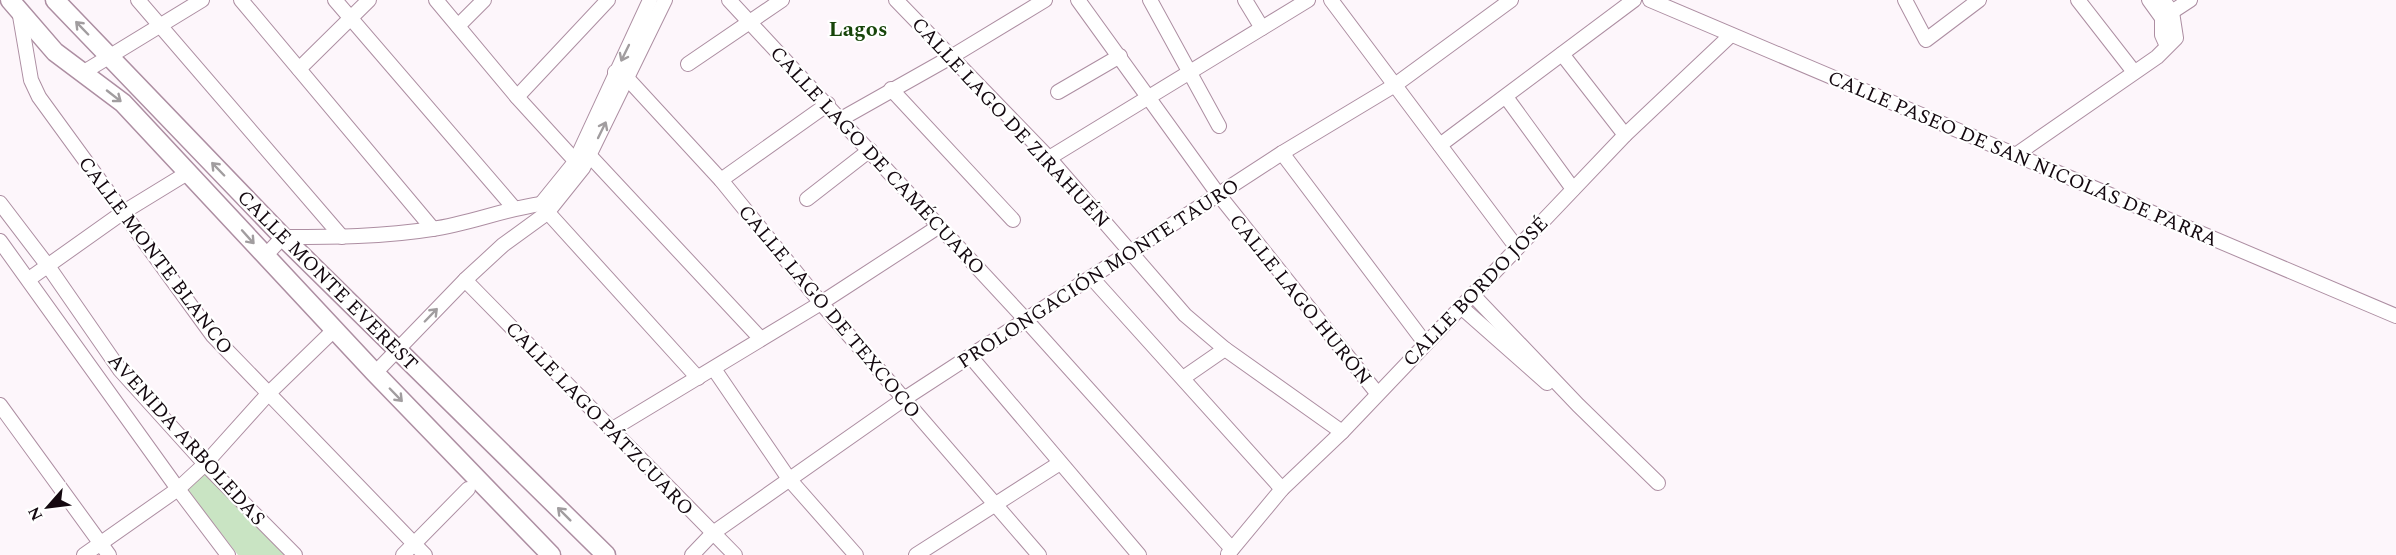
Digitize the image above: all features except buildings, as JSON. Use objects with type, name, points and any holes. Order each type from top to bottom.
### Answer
[{"type":"main road","name":"CALLE MONTE EVEREST","points":[[55,0],[284,237],[606,555]]},
{"type":"main road","name":"CALLE MONTE EVEREST","points":[[16,4],[55,52],[123,103],[334,330],[551,555]]},
{"type":"street","points":[[138,0],[342,237]]},
{"type":"street","points":[[84,72],[202,0]]},
{"type":"street","points":[[241,0],[433,229]]},
{"type":"street","points":[[335,0],[514,208]]},
{"type":"street","points":[[299,69],[369,0]]},
{"type":"street","points":[[436,0],[517,97],[761,339]]},
{"type":"street","points":[[458,26],[484,0]]},
{"type":"street","points":[[517,97],[609,0]]},
{"type":"street","points":[[375,373],[465,280],[544,209],[582,162],[621,75],[650,0]]},
{"type":"street","points":[[621,75],[664,0]]},
{"type":"street","name":"CALLE LAGO DE CAMÉCUARO","points":[[729,0],[828,104],[938,227],[1026,320],[1230,552]]},
{"type":"street","points":[[688,64],[782,0]]},
{"type":"street","name":"CALLE LAGO DE ZIRAHUÉN","points":[[896,0],[1049,158],[1185,315],[1225,349],[1342,432]]},
{"type":"street","points":[[841,119],[1046,0]]},
{"type":"street","name":"CALLE LAGO HURÓN","points":[[1078,0],[1150,96],[1218,194],[1377,393]]},
{"type":"street","points":[[1150,0],[1219,126]]},
{"type":"street","points":[[1245,0],[1262,28]]},
{"type":"street","points":[[1049,158],[1308,0]]},
{"type":"street","points":[[1331,0],[1517,248]]},
{"type":"street","name":"PROLONGACIÓN MONTE TAURO","points":[[692,555],[713,533],[903,399],[1282,153],[1395,85],[1511,0]]},
{"type":"street","points":[[1440,145],[1634,0]]},
{"type":"street","name":"CALLE PASEO DE SAN NICOLÁS DE PARRA","points":[[1650,0],[2396,316]]},
{"type":"street","points":[[1905,0],[1926,40],[1979,0]]},
{"type":"street","points":[[2078,0],[2133,72]]},
{"type":"street","points":[[2017,154],[2157,57],[2176,38],[2166,10],[2149,0]]},
{"type":"street","points":[[2166,10],[2190,0]]},
{"type":"street","name":"CALLE MONTE BLANCO","points":[[16,4],[31,81],[39,97],[213,336],[425,555]]},
{"type":"street","name":"CALLE BORDO JOSÉ","points":[[1230,552],[1282,489],[1342,432],[1624,135],[1731,35]]},
{"type":"street","points":[[1562,54],[1624,135]]},
{"type":"street","points":[[1058,92],[1120,56]]},
{"type":"street","name":"CALLE LAGO DE TEXCOCO","points":[[621,75],[721,180],[903,399],[1039,555]]},
{"type":"street","points":[[891,89],[1013,220]]},
{"type":"street","points":[[1506,97],[1573,189]]},
{"type":"street","points":[[721,180],[828,104]]},
{"type":"street","points":[[807,199],[870,150]]},
{"type":"street","points":[[1282,153],[1425,343]]},
{"type":"street","points":[[29,279],[122,213],[189,172]]},
{"type":"street","name":"AVENIDA ARBOLEDAS","points":[[0,203],[48,266],[120,370],[205,464],[295,555]]},
{"type":"street","points":[[265,256],[284,237],[342,237],[433,229],[514,208],[544,209],[698,378]]},
{"type":"street","points":[[611,430],[822,303],[938,227]]},
{"type":"street","name":"AVENIDA ARBOLEDAS","points":[[0,241],[228,555]]},
{"type":"street","points":[[1091,278],[1282,489]]},
{"type":"street","name":"CALLE LAGO PÁTZCUARO","points":[[465,280],[735,555]]},
{"type":"street","points":[[1473,295],[1578,405],[1658,483]]},
{"type":"street","points":[[1461,307],[1545,382],[1578,405]]},
{"type":"street","points":[[84,555],[178,489],[205,464],[268,394],[334,330]]},
{"type":"street","points":[[1183,378],[1225,349]]},
{"type":"street","points":[[970,356],[1139,555]]},
{"type":"street","points":[[714,369],[789,479],[856,555]]},
{"type":"street","points":[[0,405],[110,555]]},
{"type":"street","points":[[916,555],[1060,463]]},
{"type":"street","points":[[403,555],[468,489]]},
{"type":"green space","points":[[202,471],[286,555],[238,555],[186,488]]},
{"type":"district","name":"Lagos","points":[[858,28]]}]
